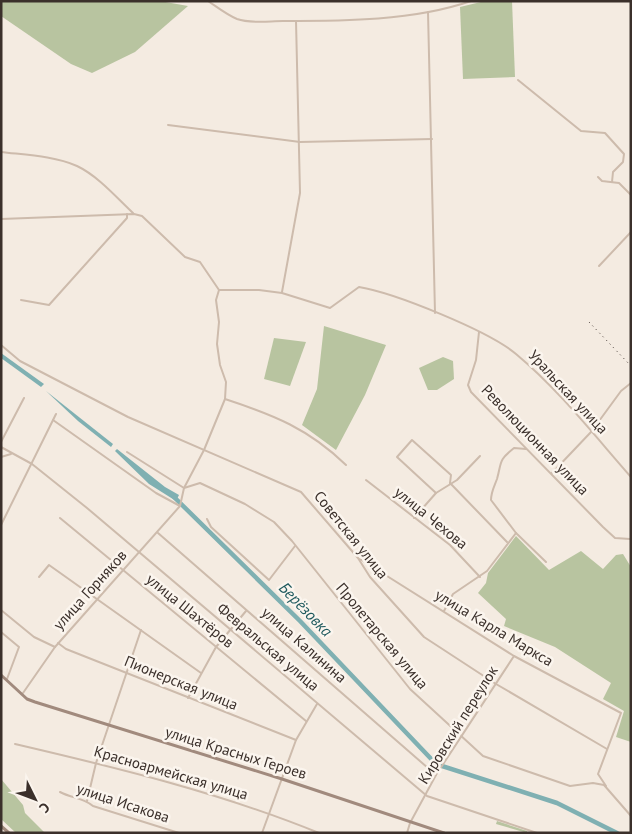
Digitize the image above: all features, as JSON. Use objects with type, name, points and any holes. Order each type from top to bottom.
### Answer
[{"type":"main road","name":"улица Красных Героев","points":[[1,675],[23,693],[27,699],[35,702],[282,778],[444,833]]},
{"type":"main road","points":[[1,826],[9,833]]},
{"type":"street","points":[[208,1],[238,19],[296,21],[349,20],[428,12],[471,1]]},
{"type":"street","points":[[428,12],[435,313]]},
{"type":"street","points":[[218,290],[259,290],[282,293],[300,193],[296,21]]},
{"type":"street","points":[[518,80],[581,131],[605,133],[624,154],[623,162],[613,172],[612,182]]},
{"type":"street","points":[[168,126],[300,142],[432,139]]},
{"type":"street","points":[[1,152],[51,158],[77,166],[94,178],[134,214]]},
{"type":"street","points":[[598,178],[602,181],[619,183],[631,196]]},
{"type":"street","points":[[21,300],[49,304],[127,218],[126,214]]},
{"type":"street","points":[[1,219],[126,214],[142,216],[185,257],[200,262],[218,290],[216,300],[219,322],[217,344],[220,366],[226,382],[226,399],[204,450],[184,488],[180,506],[156,493],[53,420]]},
{"type":"street","points":[[599,266],[631,232]]},
{"type":"street","name":"Уральская улица","points":[[282,293],[330,308],[359,287],[379,291],[479,332],[517,355],[563,400],[631,478]]},
{"type":"street","name":"Революционная улица","points":[[479,332],[476,360],[468,385],[481,403],[615,538],[630,539]]},
{"type":"street","name":"Советская улица","points":[[1,345],[20,361],[128,417],[301,492],[358,558],[370,577],[424,637],[496,684],[607,749]]},
{"type":"street","points":[[552,474],[591,432],[621,391],[631,383]]},
{"type":"street","points":[[1,442],[24,398]]},
{"type":"street","points":[[226,399],[288,422],[335,454],[346,465]]},
{"type":"street","points":[[1,525],[56,414]]},
{"type":"street","points":[[436,493],[397,457],[412,440],[451,475],[450,482]]},
{"type":"street","name":"Февральская улица","points":[[1,447],[32,464],[427,796],[537,833]]},
{"type":"street","points":[[526,449],[514,448],[502,458],[491,493],[491,500],[516,533],[546,562]]},
{"type":"street","points":[[127,452],[184,488]]},
{"type":"street","points":[[1,457],[12,453]]},
{"type":"street","points":[[414,518],[436,493],[450,482],[457,480],[480,456]]},
{"type":"street","name":"улица Чехова","points":[[366,480],[450,545],[480,577]]},
{"type":"street","points":[[450,482],[507,542]]},
{"type":"street","name":"Пролетарская улица","points":[[184,488],[200,483],[268,517],[296,545],[410,689],[460,737],[483,756],[567,785],[593,783],[607,787]]},
{"type":"street","name":"улица Горняков","points":[[23,693],[58,643],[122,570],[158,533],[180,506]]},
{"type":"street","name":"улица Шахтёров","points":[[60,518],[306,721]]},
{"type":"street","points":[[207,519],[211,527],[270,580],[296,545]]},
{"type":"street","name":"улица Калинина","points":[[158,533],[436,775]]},
{"type":"street","points":[[444,611],[453,594],[487,571],[507,542],[516,533]]},
{"type":"street","name":"улица Карла Маркса","points":[[358,558],[514,656],[621,713],[607,749]]},
{"type":"street","points":[[39,578],[49,565],[201,673]]},
{"type":"street","points":[[1,610],[34,637],[55,647]]},
{"type":"street","points":[[188,698],[216,647],[246,610]]},
{"type":"street","points":[[87,801],[96,763],[141,630]]},
{"type":"street","points":[[1,632],[19,647],[7,679]]},
{"type":"street","name":"Пионерская улица","points":[[58,643],[66,649],[296,740]]},
{"type":"street","name":"Кировский переулок","points":[[407,833],[410,823],[427,796],[436,775],[514,656]]},
{"type":"street","points":[[262,833],[296,740],[317,704]]},
{"type":"street","name":"Красноармейская улица","points":[[15,744],[184,786],[269,812],[319,833]]},
{"type":"street","points":[[607,749],[598,774],[631,816]]},
{"type":"street","name":"улица Исакова","points":[[60,792],[68,797],[87,801],[93,806],[179,833]]},
{"type":"green space","points":[[1,1],[160,1],[188,6],[135,52],[92,73],[71,64],[1,16]]},
{"type":"green space","points":[[485,1],[512,1],[515,77],[463,79],[460,7]]},
{"type":"green space","points":[[324,326],[386,345],[365,395],[336,450],[302,425],[317,389]]},
{"type":"green space","points":[[274,338],[306,342],[290,386],[264,379]]},
{"type":"green space","points":[[443,357],[453,361],[454,379],[437,390],[428,390],[419,368]]},
{"type":"green space","points":[[516,536],[549,570],[581,551],[603,569],[616,555],[623,554],[631,567],[631,742],[616,737],[624,711],[603,699],[611,683],[555,647],[504,626],[506,619],[478,593],[486,583],[488,573]]},
{"type":"green space","points":[[1,779],[23,805],[25,813],[45,833],[16,833],[1,819]]},
{"type":"green space","points":[[497,821],[527,831],[527,833],[496,824]]},
{"type":"water","points":[[1,353],[44,384],[41,387],[1,358]]},
{"type":"water","points":[[46,391],[113,444],[111,447],[78,421]]},
{"type":"water","points":[[117,449],[165,487],[179,495],[176,501],[149,484],[115,451]]},
{"type":"waterway","name":"Берёзовка","points":[[174,497],[300,621],[436,764],[557,803],[617,833]]},
{"type":"railway","points":[[589,322],[631,366]]}]
